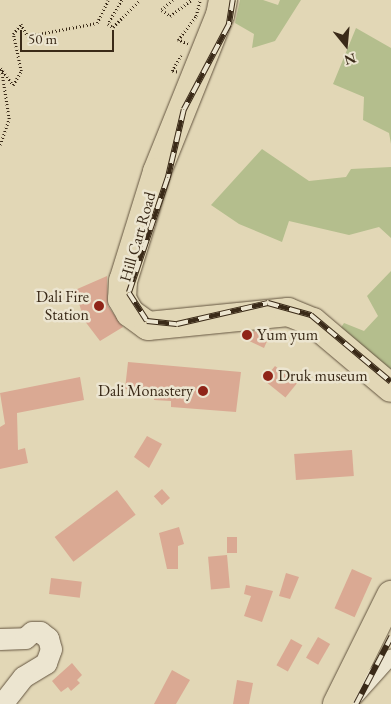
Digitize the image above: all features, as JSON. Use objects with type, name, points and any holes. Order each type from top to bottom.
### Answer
[{"type":"highway","name":"Hill Cart Road","points":[[223,0],[220,15],[157,172],[123,281],[122,299],[130,313],[148,326],[166,326],[288,312],[313,322],[391,388]]},
{"type":"highway","points":[[337,704],[391,595]]},
{"type":"main road","points":[[0,639],[25,638],[32,632],[40,632],[48,638],[51,649],[46,663],[23,677],[2,704]]},
{"type":"street","points":[[348,704],[391,656]]},
{"type":"path","points":[[0,146],[9,119],[1,68],[13,85],[21,71],[13,34],[21,24],[28,36],[97,23],[108,0]]},
{"type":"path","points":[[122,0],[108,24],[113,27],[140,0]]},
{"type":"path","points":[[173,0],[162,10],[170,16],[191,0]]},
{"type":"green space","points":[[240,0],[263,0],[278,5],[280,0],[301,0],[275,41],[252,48],[254,34],[235,23]]},
{"type":"green space","points":[[356,28],[391,48],[391,144],[389,133],[363,120],[364,97],[333,84]]},
{"type":"green space","points":[[262,149],[309,181],[346,177],[351,169],[391,167],[391,238],[379,227],[349,235],[289,221],[282,242],[239,224],[211,205]]},
{"type":"green space","points":[[391,271],[391,377],[338,332],[344,323],[364,331],[378,316],[367,296]]},
{"type":"building","name":"Dali Fire Station","points":[[107,276],[108,306],[123,327],[100,341],[84,320],[75,290]]},
{"type":"building","points":[[272,330],[264,348],[243,338],[246,332]]},
{"type":"building","points":[[128,362],[241,372],[236,412],[171,407],[171,401],[154,400],[155,391],[125,389]]},
{"type":"building","points":[[275,366],[297,384],[285,398],[264,380]]},
{"type":"building","points":[[80,377],[84,400],[17,413],[18,450],[25,448],[28,463],[0,469],[0,427],[5,424],[0,393]]},
{"type":"building","points":[[147,436],[162,444],[149,468],[134,457]]},
{"type":"building","points":[[352,450],[354,476],[296,480],[294,454]]},
{"type":"building","points":[[162,489],[170,498],[162,505],[154,496]]},
{"type":"building","points":[[117,490],[136,515],[73,562],[55,537]]},
{"type":"building","points":[[179,527],[184,544],[178,546],[178,569],[167,569],[159,533]]},
{"type":"building","points":[[227,537],[237,537],[237,553],[227,553]]},
{"type":"building","points":[[227,555],[230,588],[211,590],[208,557]]},
{"type":"building","points":[[352,569],[372,578],[355,617],[335,608]]},
{"type":"building","points":[[286,573],[299,577],[290,599],[279,596]]},
{"type":"building","points":[[51,578],[82,582],[80,598],[49,594]]},
{"type":"building","points":[[246,585],[273,591],[262,622],[244,616],[251,596],[244,594]]},
{"type":"building","points":[[318,637],[330,644],[318,665],[306,658]]},
{"type":"building","points":[[291,639],[302,645],[288,672],[276,665]]},
{"type":"building","points":[[72,663],[82,675],[77,680],[80,683],[71,691],[68,687],[61,692],[52,681]]},
{"type":"building","points":[[172,670],[190,680],[176,704],[154,704]]},
{"type":"building","points":[[237,680],[253,683],[249,704],[233,704]]},
{"type":"railway","points":[[233,0],[229,25],[184,110],[168,178],[129,293],[147,321],[177,324],[268,303],[311,315],[391,382]]},
{"type":"railway","points":[[356,704],[391,637]]},
{"type":"place","name":"Dali Fire Station","points":[[99,306]]},
{"type":"place","name":"Yum yum","points":[[247,335]]},
{"type":"place","name":"Druk museum","points":[[268,376]]},
{"type":"place","name":"Dali Monastery","points":[[203,391]]}]
